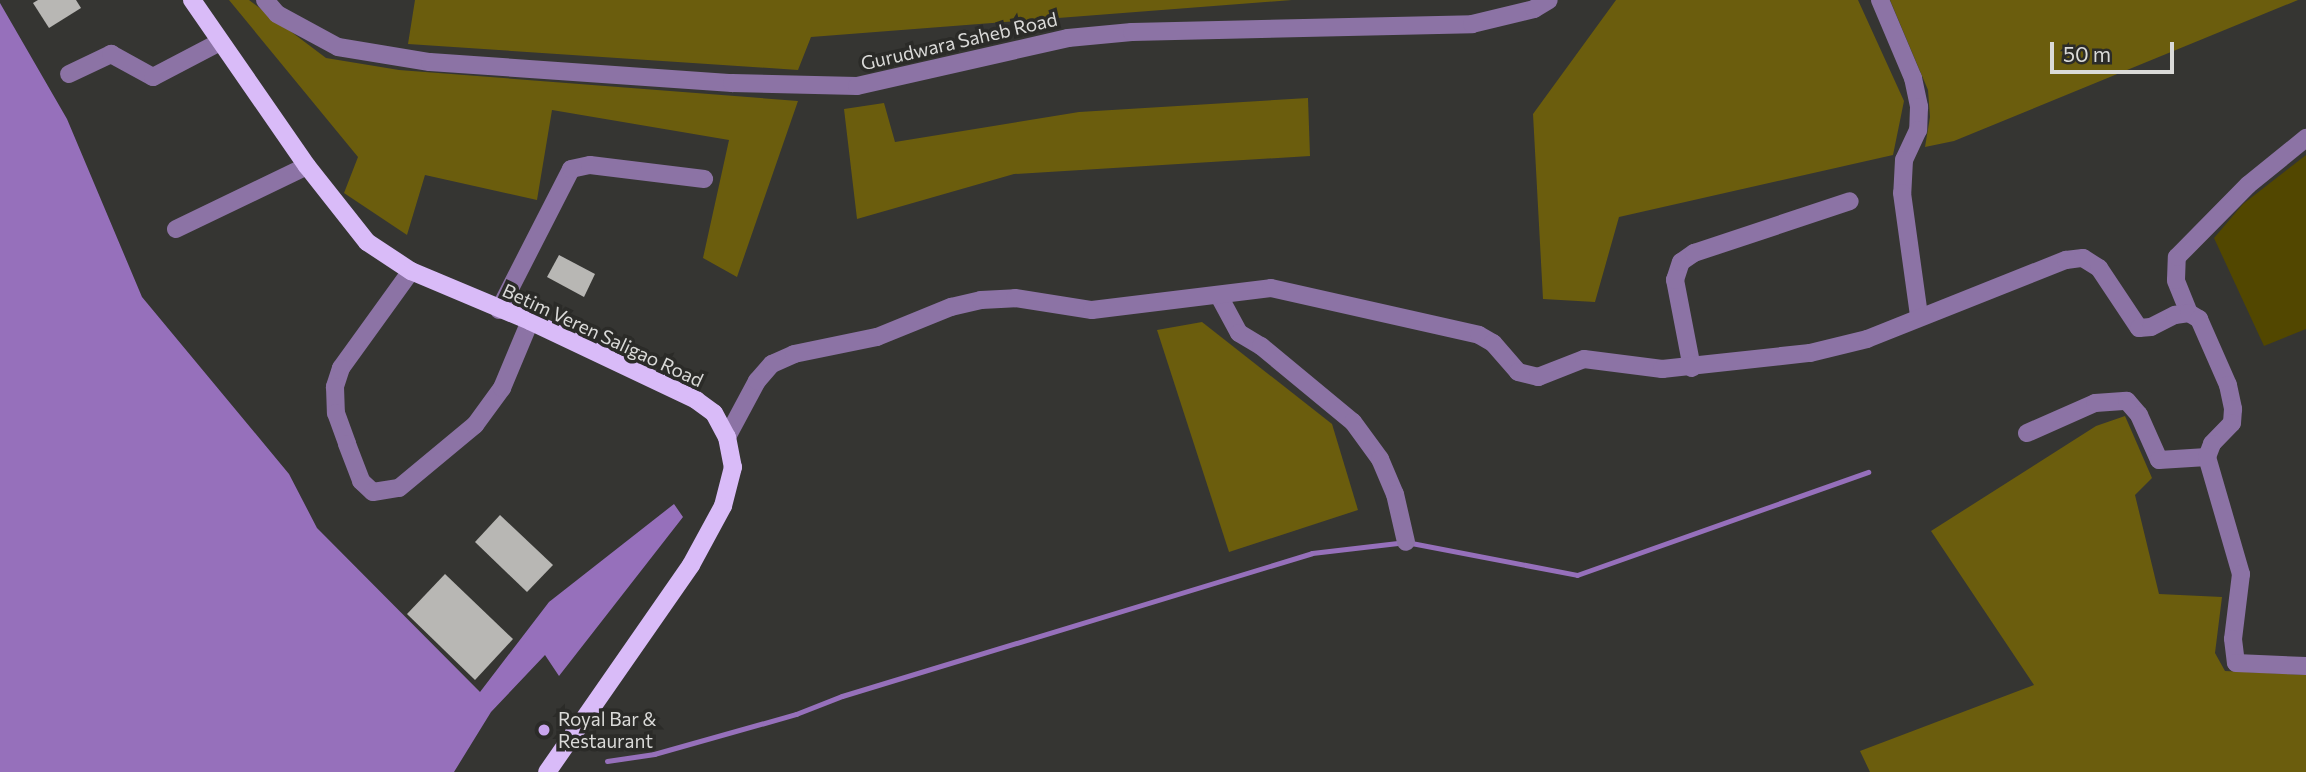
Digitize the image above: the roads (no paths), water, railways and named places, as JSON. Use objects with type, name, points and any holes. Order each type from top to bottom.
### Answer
[{"type":"main road","name":"Betim Veren Saligao Road","points":[[192,0],[307,166],[368,242],[411,271],[530,321],[696,400],[714,413],[727,437],[733,467],[723,506],[691,565],[547,772]]},
{"type":"street","name":"Gurudwara Saheb Road","points":[[265,0],[278,14],[338,47],[430,62],[732,83],[857,86],[1068,38],[1132,32],[1472,24],[1534,9],[1549,0]]},
{"type":"street","points":[[1880,0],[1913,78],[1919,107],[1918,130],[1904,160],[1902,193],[1919,315]]},
{"type":"street","points":[[69,74],[111,54],[153,77],[220,42]]},
{"type":"street","points":[[2306,138],[2248,185],[2177,257],[2176,280],[2189,313],[2199,319],[2228,384],[2233,409],[2232,423],[2212,444],[2207,457],[2241,574],[2233,639],[2236,663],[2306,666]]},
{"type":"street","points":[[499,310],[571,169],[590,164],[704,179]]},
{"type":"street","points":[[176,229],[307,166]]},
{"type":"street","points":[[1692,368],[1675,280],[1681,262],[1694,253],[1850,201]]},
{"type":"street","points":[[727,437],[757,381],[772,364],[794,354],[877,337],[951,307],[1015,298],[1092,310],[1271,288],[1479,335],[1493,343],[1518,372],[1538,377],[1584,359],[1692,368],[1810,353],[1867,339],[1919,315],[2083,258],[2099,268],[2139,328],[2189,313]]},
{"type":"street","points":[[411,271],[341,368],[335,387],[336,413],[347,444],[361,481],[373,492],[399,488],[475,425],[502,388],[530,321]]},
{"type":"street","points":[[1219,296],[1239,333],[1261,345],[1353,422],[1380,459],[1395,494],[1406,542]]},
{"type":"street","points":[[2027,433],[2095,403],[2127,401],[2139,415],[2159,460],[2207,457]]},
{"type":"waterway","points":[[607,761],[654,754],[796,714],[842,696],[1312,553],[1406,542],[1577,575],[1868,472]]},
{"type":"place","name":"Royal Bar & Restaurant","points":[[544,730]]}]
